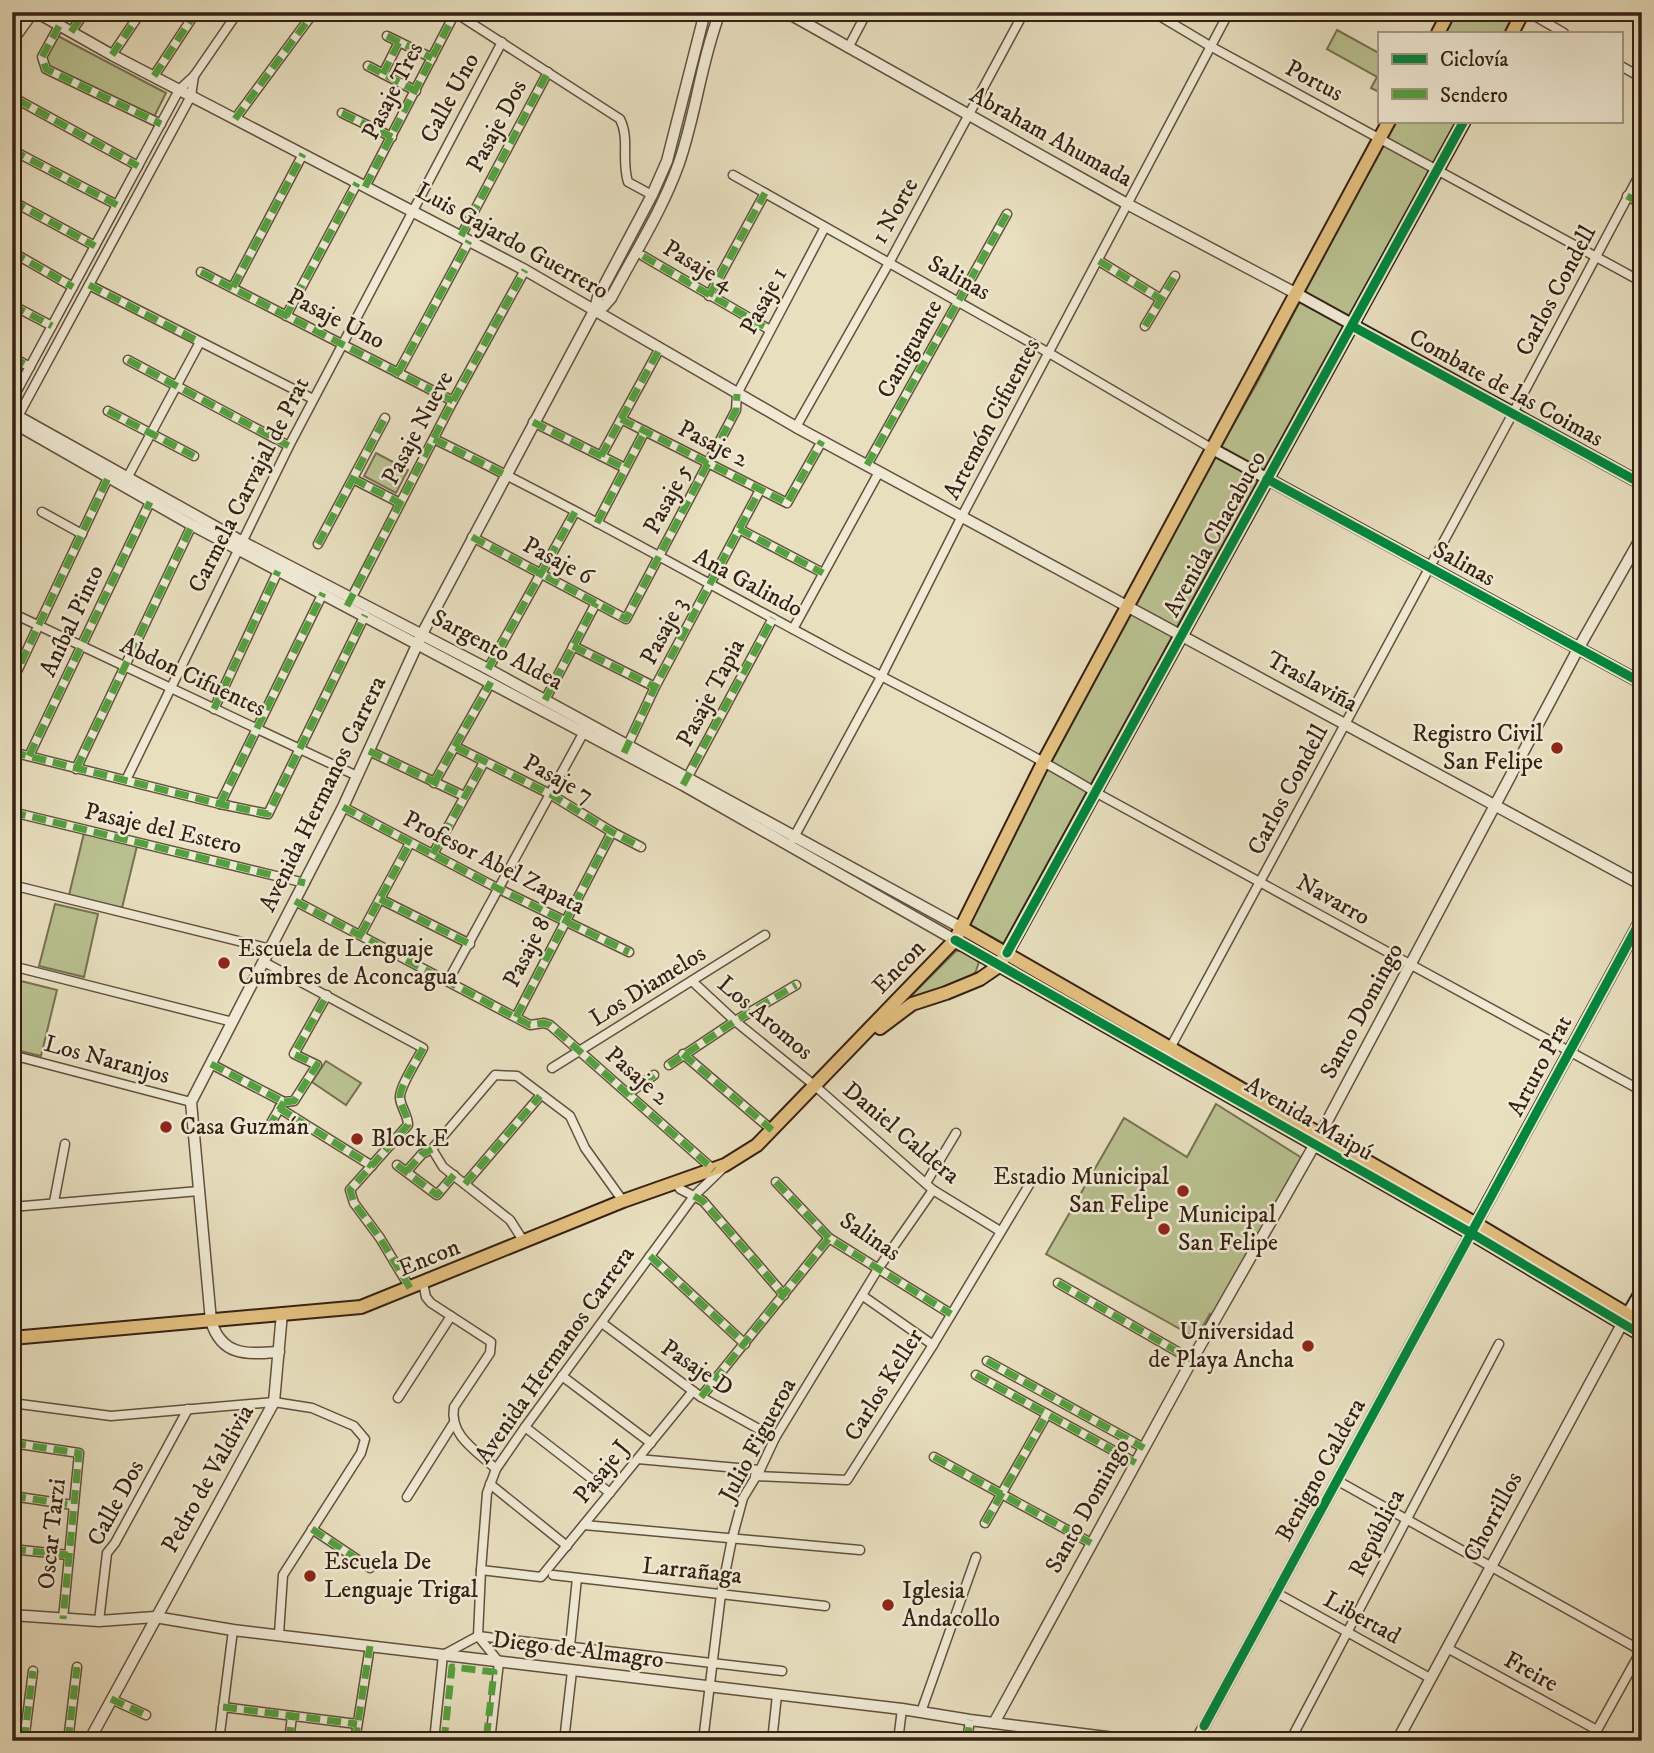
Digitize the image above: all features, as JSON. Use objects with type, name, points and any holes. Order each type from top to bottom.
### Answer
[{"type":"main road","points":[[1438,32],[1449,12]]},
{"type":"main road","points":[[1513,32],[1525,12]]},
{"type":"main road","name":"Avenida Chacabuco","points":[[955,940],[1044,761],[1388,122]]},
{"type":"main road","name":"Avenida Chacabuco","points":[[999,966],[1463,122]]},
{"type":"main road","name":"Combate de las Coimas","points":[[1297,294],[1642,484]]},
{"type":"main road","name":"Salinas","points":[[1211,448],[1642,683]]},
{"type":"main road","name":"Arturo Prat","points":[[1474,1229],[1642,918]]},
{"type":"main road","name":"Avenida Maipú","points":[[960,926],[1168,1053],[1625,1319],[1642,1335]]},
{"type":"main road","name":"Avenida Maipú","points":[[955,940],[999,966],[1168,1053]]},
{"type":"main road","name":"Encon","points":[[12,1338],[361,1307],[623,1201],[720,1168],[757,1145],[955,940]]},
{"type":"main road","name":"Encon","points":[[814,1085],[891,1018],[912,1004],[980,979],[999,966]]},
{"type":"main road","points":[[1625,1319],[1642,1289]]},
{"type":"main road","name":"Avenida Maipú","points":[[1625,1319],[1642,1323]]},
{"type":"street","name":"Luis Gajardo Guerrero","points":[[34,12],[525,270],[737,394],[962,516]]},
{"type":"street","points":[[12,41],[34,12]]},
{"type":"street","points":[[71,32],[85,12]]},
{"type":"street","points":[[112,55],[141,12]]},
{"type":"street","points":[[153,76],[196,12]]},
{"type":"street","points":[[12,400],[179,90],[194,76],[238,12]]},
{"type":"street","points":[[235,119],[314,12]]},
{"type":"street","name":"Avenida Hermanos Carrera","points":[[191,1102],[343,807],[420,638],[595,309],[598,297],[652,195],[667,161],[705,12]]},
{"type":"street","name":"Avenida Hermanos Carrera","points":[[595,309],[604,306],[611,298],[669,187],[685,142],[704,60],[720,12]]},
{"type":"street","name":"Abraham Ahumada","points":[[786,12],[1129,205],[1297,294]]},
{"type":"street","points":[[848,48],[867,12]]},
{"type":"street","name":"1 Norte","points":[[796,427],[1024,12]]},
{"type":"street","name":"Portus","points":[[1153,12],[1210,46],[1642,282]]},
{"type":"street","name":"Artemón Cifuentes","points":[[792,840],[881,677],[962,516],[1229,12]]},
{"type":"street","points":[[1525,12],[1562,32]]},
{"type":"street","points":[[455,13],[620,119],[625,129],[623,156],[628,182],[652,195]]},
{"type":"street","name":"Pasaje Tres","points":[[286,316],[361,185],[392,137],[455,13]]},
{"type":"street","points":[[59,26],[42,57],[46,69],[161,124]]},
{"type":"street","points":[[387,36],[432,58]]},
{"type":"street","points":[[383,74],[399,42]]},
{"type":"street","name":"Calle Uno","points":[[413,210],[502,43]]},
{"type":"street","points":[[368,66],[415,91]]},
{"type":"street","points":[[1622,67],[1642,78]]},
{"type":"street","name":"Pasaje Dos","points":[[398,373],[548,72]]},
{"type":"street","points":[[14,419],[191,96],[194,76]]},
{"type":"street","points":[[18,100],[138,166]]},
{"type":"street","points":[[342,113],[392,137]]},
{"type":"street","points":[[12,150],[117,205]]},
{"type":"street","points":[[233,287],[303,155]]},
{"type":"street","name":"Carlos Condell","points":[[1168,1053],[1642,170]]},
{"type":"street","name":"Salinas","points":[[733,175],[1049,353],[1211,448]]},
{"type":"street","points":[[709,296],[765,193]]},
{"type":"street","points":[[1627,196],[1642,204]]},
{"type":"street","points":[[12,201],[95,246]]},
{"type":"street","name":"Carmela Carvajal de Prat","points":[[126,780],[239,545],[413,210]]},
{"type":"street","name":"Caniguante","points":[[867,465],[1007,214]]},
{"type":"street","name":"Pasaje 1","points":[[737,394],[825,227]]},
{"type":"street","points":[[12,252],[73,287]]},
{"type":"street","name":"Pasaje 4","points":[[643,256],[770,330]]},
{"type":"street","points":[[1099,261],[1161,299]]},
{"type":"street","name":"Pasaje Nueve","points":[[349,602],[453,401],[525,270]]},
{"type":"street","name":"Pasaje Uno","points":[[201,272],[453,401]]},
{"type":"street","points":[[1145,326],[1175,276]]},
{"type":"street","points":[[89,285],[313,399]]},
{"type":"street","points":[[12,304],[52,326]]},
{"type":"street","points":[[123,486],[200,342]]},
{"type":"street","points":[[601,456],[660,348]]},
{"type":"street","points":[[12,357],[30,367]]},
{"type":"street","points":[[128,360],[289,446]]},
{"type":"street","name":"Pasaje 5","points":[[626,619],[736,410],[737,394]]},
{"type":"street","points":[[108,411],[194,456]]},
{"type":"street","points":[[318,544],[385,418]]},
{"type":"street","name":"Sargento Aldea","points":[[14,419],[128,477],[278,571],[323,593],[349,602],[365,615],[488,669],[545,700],[586,728]]},
{"type":"street","name":"Sargento Aldea","points":[[14,419],[108,478],[192,525],[239,545],[420,638],[491,682],[586,728],[792,840],[960,926]]},
{"type":"street","name":"Pasaje 2","points":[[621,419],[787,503],[822,441]]},
{"type":"street","points":[[533,422],[625,468]]},
{"type":"street","points":[[597,523],[645,431]]},
{"type":"street","name":"Ana Galindo","points":[[434,439],[1044,761]]},
{"type":"street","points":[[793,629],[879,472]]},
{"type":"street","points":[[12,682],[108,478]]},
{"type":"street","points":[[353,479],[400,503]]},
{"type":"street","name":"Pasaje 3","points":[[626,749],[655,687],[760,490]]},
{"type":"street","name":"Aníbal Pinto","points":[[29,756],[150,502]]},
{"type":"street","points":[[42,512],[82,534]]},
{"type":"street","points":[[488,669],[575,512]]},
{"type":"street","name":"Traslaviña","points":[[962,516],[1642,885]]},
{"type":"street","points":[[76,769],[192,525]]},
{"type":"street","points":[[739,529],[823,573]]},
{"type":"street","name":"Santo Domingo","points":[[994,1723],[1192,1360],[1318,1139],[1578,649],[1642,536]]},
{"type":"street","name":"Pasaje 6","points":[[472,537],[626,619]]},
{"type":"street","points":[[214,709],[278,571]]},
{"type":"street","points":[[220,804],[323,593]]},
{"type":"street","points":[[545,700],[596,603]]},
{"type":"street","name":"Abdon Cifuentes","points":[[12,613],[357,776]]},
{"type":"street","points":[[12,752],[268,814],[365,615]]},
{"type":"street","name":"Pasaje Tapia","points":[[685,781],[773,618]]},
{"type":"street","points":[[573,646],[655,687]]},
{"type":"street","points":[[434,783],[491,682]]},
{"type":"street","points":[[448,981],[586,728]]},
{"type":"street","name":"Pasaje 7","points":[[456,747],[550,794],[612,832],[641,846]]},
{"type":"street","points":[[369,751],[464,796]]},
{"type":"street","name":"Navarro","points":[[1044,761],[1095,792],[1642,1091]]},
{"type":"street","points":[[433,854],[484,762]]},
{"type":"street","name":"Profesor Abel Zapata","points":[[343,807],[499,889],[629,952]]},
{"type":"street","name":"Pasaje del Estero","points":[[12,812],[304,883]]},
{"type":"street","name":"Pasaje 8","points":[[516,1017],[612,832]]},
{"type":"street","name":"Sargento Aldea","points":[[792,840],[955,940]]},
{"type":"street","points":[[361,934],[410,843]]},
{"type":"street","points":[[12,885],[271,949]]},
{"type":"street","points":[[380,899],[470,944]]},
{"type":"street","points":[[295,901],[516,1017]]},
{"type":"street","name":"Los Diamelos","points":[[552,1068],[765,935]]},
{"type":"street","points":[[264,962],[424,1048],[401,1091],[400,1102],[409,1121],[350,1190],[351,1196],[428,1300],[488,1339],[492,1346],[454,1407],[453,1424],[407,1497]]},
{"type":"street","points":[[12,966],[233,1022]]},
{"type":"street","name":"Los Aromos","points":[[692,981],[735,1021],[814,1085]]},
{"type":"street","points":[[669,1065],[682,1054],[796,985]]},
{"type":"street","points":[[268,1128],[282,1105],[295,1101],[317,1065],[294,1054],[327,995]]},
{"type":"street","name":"Pasaje 2","points":[[516,1017],[530,1025],[550,1025],[720,1168]]},
{"type":"street","points":[[682,1054],[772,1130]]},
{"type":"street","name":"Los Naranjos","points":[[12,1055],[191,1102]]},
{"type":"street","points":[[211,1064],[282,1105],[372,1166]]},
{"type":"street","points":[[407,1171],[422,1154],[432,1149],[495,1075],[517,1076],[540,1096],[570,1116],[585,1148],[623,1201]]},
{"type":"street","points":[[629,1093],[654,1075]]},
{"type":"street","name":"Daniel Caldera","points":[[814,1085],[930,1186],[1000,1231]]},
{"type":"street","points":[[465,1184],[540,1096]]},
{"type":"street","points":[[191,1102],[211,1321],[215,1335],[228,1348],[249,1353],[278,1352]]},
{"type":"street","name":"Julio Figueroa","points":[[703,1741],[722,1594],[743,1498],[775,1438],[930,1186],[956,1133]]},
{"type":"street","points":[[54,1202],[65,1144]]},
{"type":"street","points":[[432,1149],[443,1167],[510,1220],[524,1242]]},
{"type":"street","points":[[397,1164],[437,1195],[454,1175]]},
{"type":"street","name":"Avenida Hermanos Carrera","points":[[478,1636],[487,1493],[496,1469],[694,1196],[720,1168]]},
{"type":"street","name":"Carlos Keller","points":[[638,1459],[847,1480],[933,1345],[1032,1180]]},
{"type":"street","points":[[675,1182],[680,1189],[703,1201],[784,1295]]},
{"type":"street","name":"Salinas","points":[[776,1182],[829,1238],[951,1314]]},
{"type":"street","points":[[12,1207],[199,1191]]},
{"type":"street","name":"Benigno Caldera","points":[[1196,1741],[1474,1229]]},
{"type":"street","points":[[701,1397],[829,1238]]},
{"type":"street","points":[[650,1256],[745,1344]]},
{"type":"street","points":[[1058,1283],[1192,1360]]},
{"type":"street","points":[[863,1296],[933,1345]]},
{"type":"street","name":"Pedro de Valdivia","points":[[89,1741],[274,1402],[282,1313]]},
{"type":"street","points":[[398,1398],[451,1316]]},
{"type":"street","name":"Chorrillos","points":[[1397,1741],[1625,1319]]},
{"type":"street","name":"Pasaje D","points":[[602,1323],[701,1397],[775,1438]]},
{"type":"street","name":"República","points":[[1290,1741],[1405,1518],[1499,1344]]},
{"type":"street","points":[[987,1361],[1144,1448]]},
{"type":"street","points":[[976,1375],[1136,1463]]},
{"type":"street","points":[[562,1376],[651,1443]]},
{"type":"street","name":"Pasaje J","points":[[481,1570],[541,1577],[693,1391]]},
{"type":"street","points":[[12,1403],[111,1416],[274,1402],[312,1408],[354,1426],[365,1439],[361,1453],[283,1576],[279,1634]]},
{"type":"street","name":"Calle Dos","points":[[99,1622],[107,1553],[188,1409]]},
{"type":"street","points":[[985,1523],[1047,1414]]},
{"type":"street","points":[[453,1424],[463,1438],[496,1469]]},
{"type":"street","points":[[524,1427],[610,1493]]},
{"type":"street","name":"Oscar Tarzi","points":[[12,1443],[79,1453],[63,1619]]},
{"type":"street","points":[[934,1457],[1091,1544]]},
{"type":"street","points":[[1338,1481],[1641,1650],[1591,1741]]},
{"type":"street","points":[[490,1484],[568,1546]]},
{"type":"street","points":[[12,1496],[73,1505]]},
{"type":"street","points":[[584,1525],[860,1550]]},
{"type":"street","points":[[312,1529],[370,1568]]},
{"type":"street","points":[[12,1549],[68,1555]]},
{"type":"street","points":[[921,1712],[976,1557]]},
{"type":"street","name":"Larrañaga","points":[[553,1575],[825,1606]]},
{"type":"street","points":[[570,1646],[577,1578]]},
{"type":"street","name":"Libertad","points":[[1275,1592],[1430,1678]]},
{"type":"street","name":"Diego de Almagro","points":[[12,1615],[99,1622],[155,1617],[233,1630],[902,1709],[1139,1741]]},
{"type":"street","points":[[219,1741],[233,1630]]},
{"type":"street","points":[[434,1741],[443,1655],[478,1636],[499,1662],[491,1741]]},
{"type":"street","name":"Diego de Almagro","points":[[478,1636],[782,1671]]},
{"type":"street","points":[[355,1741],[370,1646]]},
{"type":"street","name":"Freire","points":[[1447,1648],[1597,1730]]},
{"type":"street","points":[[68,1741],[77,1667]]},
{"type":"street","points":[[24,1740],[33,1671]]},
{"type":"street","points":[[564,1741],[572,1671]]},
{"type":"street","points":[[772,1741],[777,1695]]},
{"type":"street","points":[[110,1699],[146,1715]]},
{"type":"street","points":[[223,1707],[358,1724]]},
{"type":"street","points":[[898,1741],[902,1709]]},
{"type":"street","points":[[289,1741],[292,1716]]},
{"type":"street","points":[[967,1741],[970,1720]]},
{"type":"street","points":[[12,1739],[30,1741]]},
{"type":"green space","points":[[1453,12],[1517,12],[1506,32],[1443,32]]},
{"type":"green space","points":[[1337,30],[1378,52],[1378,92],[1371,88],[1377,77],[1327,49]]},
{"type":"green space","points":[[56,35],[166,93],[154,117],[45,65],[44,57]]},
{"type":"green space","points":[[1394,122],[1456,122],[1175,631],[1008,946],[966,923],[1130,606],[1257,383]]},
{"type":"green space","points":[[376,453],[408,470],[396,493],[364,476]]},
{"type":"green space","points":[[84,833],[137,846],[122,908],[69,895]]},
{"type":"green space","points":[[55,904],[98,914],[84,977],[39,966]]},
{"type":"green space","points":[[956,951],[963,951],[979,962],[972,976],[921,997],[909,998]]},
{"type":"green space","points":[[17,980],[57,990],[41,1056],[12,1049],[12,999]]},
{"type":"green space","points":[[326,1061],[361,1083],[346,1105],[312,1082]]},
{"type":"green space","name":"Estadio Municipal San Felipe","points":[[1216,1104],[1302,1158],[1215,1317],[1210,1314],[1196,1338],[1046,1254],[1124,1118],[1187,1157]]},
{"type":"marked path","points":[[71,32],[85,12]]},
{"type":"marked path","points":[[112,55],[141,12]]},
{"type":"marked path","points":[[154,76],[196,12]]},
{"type":"marked path","points":[[235,119],[314,12]]},
{"type":"marked path","points":[[365,187],[455,13]]},
{"type":"marked path","points":[[59,26],[42,57],[46,69],[161,124]]},
{"type":"marked path","points":[[387,36],[432,58]]},
{"type":"marked path","points":[[383,74],[399,42]]},
{"type":"marked path","points":[[368,66],[416,91]]},
{"type":"marked path","points":[[461,236],[548,72]]},
{"type":"marked path","points":[[18,100],[138,166]]},
{"type":"marked path","points":[[342,113],[392,137]]},
{"type":"marked path","points":[[12,150],[117,205]]},
{"type":"marked path","points":[[233,287],[303,154]]},
{"type":"marked path","points":[[286,316],[357,183]]},
{"type":"marked path","points":[[709,296],[765,193]]},
{"type":"marked path","points":[[1627,196],[1642,204]]},
{"type":"marked path","points":[[12,201],[95,246]]},
{"type":"marked path","points":[[867,465],[1007,214]]},
{"type":"marked path","points":[[398,373],[469,241]]},
{"type":"marked path","points":[[12,252],[73,287]]},
{"type":"marked path","points":[[643,256],[770,330]]},
{"type":"marked path","points":[[1099,261],[1161,299]]},
{"type":"marked path","points":[[347,606],[453,401],[525,270]]},
{"type":"marked path","points":[[201,272],[453,401]]},
{"type":"marked path","points":[[1145,326],[1175,276]]},
{"type":"marked path","points":[[89,285],[200,342]]},
{"type":"marked path","points":[[12,305],[52,326]]},
{"type":"marked path","points":[[601,456],[660,348]]},
{"type":"marked path","points":[[12,357],[30,367]]},
{"type":"marked path","points":[[128,360],[289,446]]},
{"type":"marked path","points":[[472,537],[626,619],[736,410],[737,394]]},
{"type":"marked path","points":[[108,411],[194,456]]},
{"type":"marked path","points":[[318,544],[385,418]]},
{"type":"marked path","points":[[621,419],[787,503],[822,441]]},
{"type":"marked path","points":[[533,422],[625,468]]},
{"type":"marked path","points":[[597,523],[645,431]]},
{"type":"marked path","points":[[434,439],[506,475]]},
{"type":"marked path","points":[[12,682],[108,478]]},
{"type":"marked path","points":[[353,479],[400,503]]},
{"type":"marked path","points":[[624,753],[655,687],[760,490]]},
{"type":"marked path","points":[[29,756],[150,502]]},
{"type":"marked path","points":[[488,669],[575,512]]},
{"type":"marked path","points":[[76,769],[192,525]]},
{"type":"marked path","points":[[739,529],[823,573]]},
{"type":"marked path","points":[[214,709],[278,571]]},
{"type":"marked path","points":[[220,804],[323,593]]},
{"type":"marked path","points":[[545,700],[596,603]]},
{"type":"marked path","points":[[12,752],[268,814],[365,615]]},
{"type":"marked path","points":[[683,785],[773,618]]},
{"type":"marked path","points":[[573,646],[655,687]]},
{"type":"marked path","points":[[434,783],[491,682]]},
{"type":"marked path","points":[[456,747],[550,794],[641,847]]},
{"type":"marked path","points":[[369,751],[464,796]]},
{"type":"marked path","points":[[433,854],[484,762]]},
{"type":"marked path","points":[[343,807],[499,889],[629,952]]},
{"type":"marked path","points":[[12,812],[305,883]]},
{"type":"marked path","points":[[516,1017],[612,832]]},
{"type":"marked path","points":[[361,934],[410,843]]},
{"type":"marked path","points":[[380,899],[470,944]]},
{"type":"marked path","points":[[295,901],[530,1025],[550,1025],[714,1170]]},
{"type":"marked path","points":[[669,1065],[796,985]]},
{"type":"marked path","points":[[284,1102],[294,1101],[317,1065],[294,1054],[327,995]]},
{"type":"marked path","points":[[410,1288],[380,1238],[354,1203],[350,1190],[408,1125],[400,1093],[423,1048]]},
{"type":"marked path","points":[[683,1054],[772,1130]]},
{"type":"marked path","points":[[211,1064],[284,1102]]},
{"type":"marked path","points":[[629,1093],[654,1075]]},
{"type":"marked path","points":[[465,1184],[540,1096]]},
{"type":"marked path","points":[[268,1128],[284,1102]]},
{"type":"marked path","points":[[279,1108],[372,1166]]},
{"type":"marked path","points":[[407,1171],[422,1154],[432,1149]]},
{"type":"marked path","points":[[397,1165],[437,1195],[454,1175]]},
{"type":"marked path","points":[[776,1182],[829,1238],[951,1314]]},
{"type":"marked path","points":[[694,1196],[703,1201],[784,1295]]},
{"type":"marked path","points":[[701,1397],[829,1238]]},
{"type":"marked path","points":[[650,1256],[745,1344]]},
{"type":"marked path","points":[[1058,1283],[1192,1360]]},
{"type":"marked path","points":[[987,1361],[1144,1448]]},
{"type":"marked path","points":[[976,1375],[1136,1463]]},
{"type":"marked path","points":[[985,1523],[1047,1414]]},
{"type":"marked path","points":[[12,1443],[79,1453],[63,1619]]},
{"type":"marked path","points":[[934,1457],[1091,1543]]},
{"type":"marked path","points":[[12,1496],[73,1505]]},
{"type":"marked path","points":[[312,1529],[370,1568]]},
{"type":"marked path","points":[[12,1549],[68,1555]]},
{"type":"marked path","points":[[355,1741],[370,1646]]},
{"type":"marked path","points":[[68,1741],[77,1667]]},
{"type":"marked path","points":[[444,1741],[452,1667],[494,1672],[486,1741]]},
{"type":"marked path","points":[[24,1741],[33,1671]]},
{"type":"marked path","points":[[111,1699],[146,1715]]},
{"type":"marked path","points":[[223,1707],[357,1724]]},
{"type":"marked path","points":[[289,1741],[292,1716]]},
{"type":"marked path","points":[[967,1741],[970,1720]]},
{"type":"cycle path","points":[[1007,953],[1463,122]]},
{"type":"cycle path","points":[[1352,326],[1642,484]]},
{"type":"cycle path","points":[[1267,479],[1642,683]]},
{"type":"cycle path","points":[[1204,1726],[1642,918]]},
{"type":"cycle path","points":[[955,940],[1471,1233],[1642,1335]]},
{"type":"place","name":"Registro Civil San Felipe","points":[[1557,748]]},
{"type":"place","name":"Escuela de Lenguaje Cumbres de Aconcagua","points":[[224,963]]},
{"type":"place","name":"Casa Guzmán","points":[[166,1127]]},
{"type":"place","name":"Block E","points":[[357,1139]]},
{"type":"place","name":"Estadio Municipal San Felipe","points":[[1183,1191]]},
{"type":"place","name":"Municipal San Felipe","points":[[1164,1229]]},
{"type":"place","name":"Universidad de Playa Ancha","points":[[1308,1346]]},
{"type":"place","name":"Escuela De Lenguaje Trigal","points":[[310,1576]]},
{"type":"place","name":"Iglesia Andacollo","points":[[888,1605]]}]
